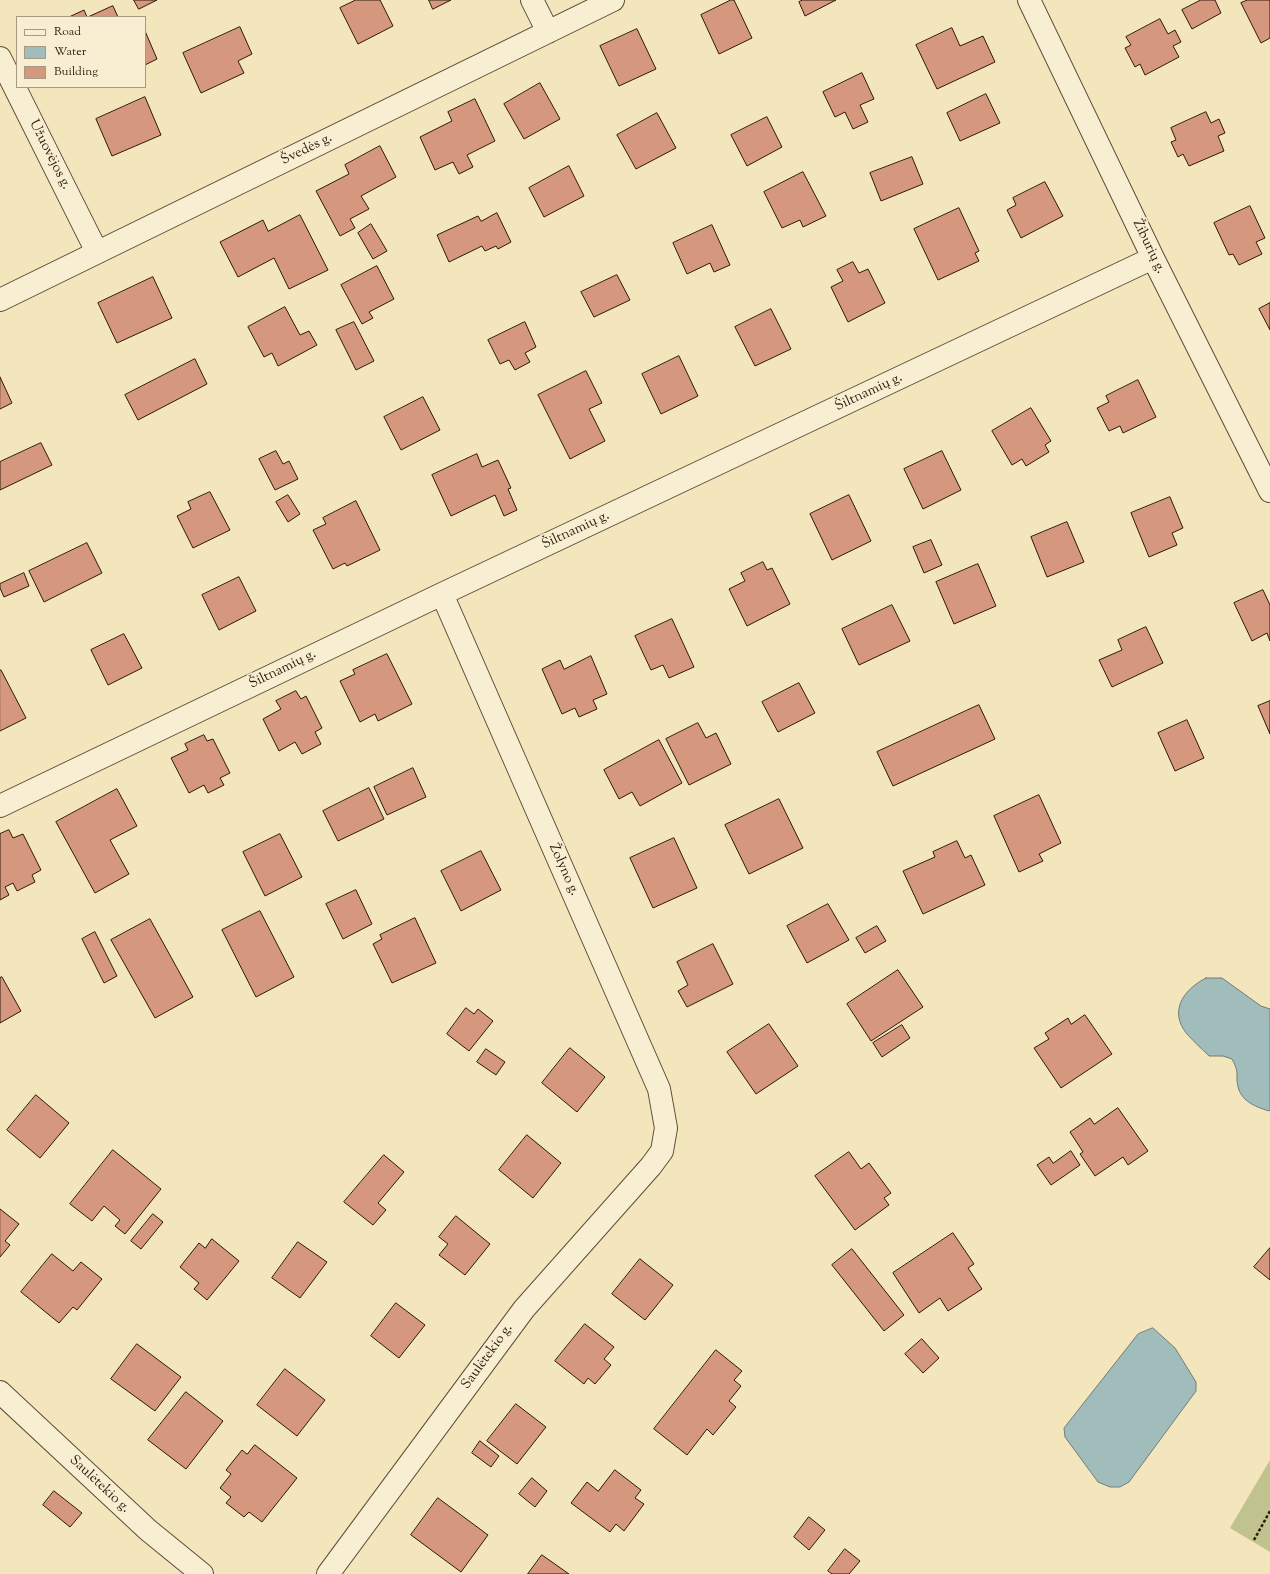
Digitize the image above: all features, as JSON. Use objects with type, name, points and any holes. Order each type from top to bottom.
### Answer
[{"type":"street","points":[[532,0],[548,32]]},
{"type":"street","name":"Švedės g.","points":[[0,300],[613,0]]},
{"type":"street","name":"Žiburių g.","points":[[1030,0],[1153,258],[1270,491]]},
{"type":"street","name":"Užuovėjos g.","points":[[0,58],[97,252]]},
{"type":"street","name":"Šiltnamių g.","points":[[0,806],[442,594],[1153,258]]},
{"type":"street","name":"Žolyno g.","points":[[442,594],[659,1089],[666,1128],[662,1151]]},
{"type":"street","name":"Saulėtekio g.","points":[[328,1574],[524,1309],[651,1166],[662,1151]]},
{"type":"street","name":"Saulėtekio g.","points":[[0,1392],[148,1530],[202,1574]]},
{"type":"path","points":[[1254,1540],[1270,1511]]},
{"type":"green space","points":[[1270,1460],[1270,1552],[1230,1528]]},
{"type":"water","points":[[1206,978],[1222,978],[1261,1006],[1270,1009],[1269,1111],[1257,1107],[1247,1101],[1240,1093],[1236,1069],[1232,1059],[1223,1056],[1209,1056],[1195,1043],[1181,1025],[1179,1009],[1185,994]]},
{"type":"water","points":[[1153,1328],[1175,1348],[1196,1382],[1196,1391],[1129,1482],[1120,1487],[1110,1487],[1098,1482],[1065,1437],[1064,1428],[1138,1334]]},
{"type":"building","points":[[134,0],[157,0],[139,9]]},
{"type":"building","points":[[356,0],[380,0],[393,26],[358,44],[340,8]]},
{"type":"building","points":[[429,0],[451,0],[433,9]]},
{"type":"building","points":[[731,0],[734,0],[752,38],[719,54],[701,15]]},
{"type":"building","points":[[803,0],[836,0],[805,16],[799,2]]},
{"type":"building","points":[[1201,0],[1215,0],[1221,13],[1192,29],[1182,10]]},
{"type":"building","points":[[1248,0],[1270,0],[1270,38],[1261,43],[1241,3]]},
{"type":"building","points":[[113,6],[118,16],[89,16]]},
{"type":"building","points":[[84,10],[87,16],[71,16]]},
{"type":"building","points":[[1160,19],[1168,34],[1175,30],[1181,42],[1173,46],[1179,57],[1145,75],[1140,64],[1135,67],[1125,48],[1131,45],[1126,37]]},
{"type":"building","points":[[240,27],[252,54],[238,61],[244,73],[201,93],[183,53]]},
{"type":"building","points":[[952,28],[960,46],[983,36],[995,62],[937,89],[916,45]]},
{"type":"building","points":[[637,29],[656,69],[619,86],[600,46]]},
{"type":"building","points":[[146,33],[157,59],[146,64]]},
{"type":"building","points":[[862,73],[874,99],[860,105],[868,122],[853,129],[845,112],[835,117],[823,92]]},
{"type":"building","points":[[540,83],[560,119],[524,139],[504,104]]},
{"type":"building","points":[[986,94],[1000,123],[960,141],[947,113]]},
{"type":"building","points":[[145,97],[161,135],[112,156],[96,119]]},
{"type":"building","points":[[475,99],[495,141],[467,155],[473,167],[459,174],[453,162],[435,170],[420,137],[452,121],[448,112]]},
{"type":"building","points":[[1206,112],[1211,123],[1219,119],[1225,133],[1218,136],[1224,151],[1189,166],[1183,154],[1178,157],[1171,142],[1176,140],[1171,128]]},
{"type":"building","points":[[657,113],[676,148],[636,169],[617,135]]},
{"type":"building","points":[[767,117],[782,147],[747,166],[731,135]]},
{"type":"building","points":[[380,146],[396,177],[361,196],[369,209],[350,219],[355,228],[340,236],[316,191],[349,174],[345,165]]},
{"type":"building","points":[[912,157],[923,184],[881,201],[870,173]]},
{"type":"building","points":[[569,166],[584,196],[544,217],[529,188]]},
{"type":"building","points":[[803,172],[826,216],[803,227],[800,220],[782,228],[764,192]]},
{"type":"building","points":[[1045,182],[1063,216],[1021,238],[1007,210],[1016,205],[1013,198]]},
{"type":"building","points":[[1250,206],[1265,238],[1256,242],[1262,254],[1239,265],[1233,254],[1229,255],[1214,223]]},
{"type":"building","points":[[959,208],[979,251],[975,253],[979,261],[938,280],[914,229]]},
{"type":"building","points":[[497,213],[511,242],[498,249],[496,246],[485,251],[482,246],[449,262],[437,235],[478,216],[481,221]]},
{"type":"building","points":[[300,215],[328,270],[289,289],[274,258],[238,277],[220,242],[263,220],[268,231]]},
{"type":"building","points":[[371,224],[387,251],[373,259],[358,233]]},
{"type":"building","points":[[712,225],[730,265],[714,272],[710,263],[687,274],[673,243]]},
{"type":"building","points":[[853,262],[859,273],[868,269],[885,303],[848,322],[831,287],[843,281],[837,270]]},
{"type":"building","points":[[377,266],[394,299],[369,312],[373,318],[362,324],[341,285]]},
{"type":"building","points":[[617,275],[630,300],[594,317],[581,292]]},
{"type":"building","points":[[153,277],[172,318],[117,343],[98,303]]},
{"type":"building","points":[[1270,303],[1270,330],[1259,309]]},
{"type":"building","points":[[285,307],[300,335],[309,331],[317,345],[278,366],[272,353],[264,357],[248,327]]},
{"type":"building","points":[[771,309],[791,349],[755,366],[735,327]]},
{"type":"building","points":[[354,322],[374,361],[356,370],[336,330]]},
{"type":"building","points":[[525,322],[536,347],[525,353],[530,362],[515,370],[509,360],[500,364],[488,340]]},
{"type":"building","points":[[679,356],[698,396],[661,414],[642,374]]},
{"type":"building","points":[[195,359],[207,384],[138,420],[125,395]]},
{"type":"building","points":[[586,371],[602,403],[589,409],[605,441],[570,459],[538,395]]},
{"type":"building","points":[[0,377],[12,403],[0,409]]},
{"type":"building","points":[[1138,380],[1156,417],[1123,433],[1120,426],[1109,431],[1097,408],[1109,402],[1106,396]]},
{"type":"building","points":[[423,397],[440,430],[401,450],[384,417]]},
{"type":"building","points":[[1031,408],[1051,441],[1045,445],[1049,452],[1026,466],[1022,459],[1012,465],[992,431]]},
{"type":"building","points":[[41,443],[52,465],[0,490],[0,462]]},
{"type":"building","points":[[276,451],[283,464],[289,461],[298,479],[275,490],[259,459]]},
{"type":"building","points":[[942,451],[961,490],[923,509],[904,469]]},
{"type":"building","points":[[477,454],[482,467],[498,460],[511,488],[508,489],[517,510],[504,516],[495,495],[451,516],[432,475]]},
{"type":"building","points":[[210,492],[230,530],[193,548],[177,516],[191,509],[188,502]]},
{"type":"building","points":[[288,495],[300,514],[288,522],[276,502]]},
{"type":"building","points":[[849,495],[871,541],[832,560],[810,514]]},
{"type":"building","points":[[1170,497],[1183,528],[1172,533],[1177,545],[1149,557],[1131,513]]},
{"type":"building","points":[[356,501],[380,550],[347,566],[345,563],[333,569],[313,530],[326,524],[323,518]]},
{"type":"building","points":[[1067,522],[1084,562],[1047,577],[1031,537]]},
{"type":"building","points":[[931,540],[942,565],[924,573],[913,547]]},
{"type":"building","points":[[87,543],[102,573],[44,602],[29,571]]},
{"type":"building","points":[[763,562],[767,570],[772,568],[790,604],[747,626],[729,589],[745,581],[741,573]]},
{"type":"building","points":[[978,564],[996,606],[954,624],[936,582]]},
{"type":"building","points":[[24,573],[29,586],[4,597],[0,584]]},
{"type":"building","points":[[239,577],[256,611],[219,630],[202,595]]},
{"type":"building","points":[[1263,590],[1270,605],[1270,641],[1267,633],[1252,641],[1234,603]]},
{"type":"building","points":[[892,605],[910,641],[859,665],[842,629]]},
{"type":"building","points":[[672,619],[694,667],[669,678],[663,665],[651,670],[635,636]]},
{"type":"building","points":[[1146,627],[1163,663],[1112,687],[1099,660],[1122,650],[1118,640]]},
{"type":"building","points":[[124,634],[142,668],[108,685],[91,650]]},
{"type":"building","points":[[387,654],[412,704],[378,721],[375,714],[360,722],[340,681],[355,674],[353,670]]},
{"type":"building","points":[[591,656],[607,694],[593,700],[597,709],[579,717],[575,708],[562,714],[542,669],[560,660],[564,669]]},
{"type":"building","points":[[0,670],[26,718],[0,731]]},
{"type":"building","points":[[799,683],[815,713],[778,732],[762,702]]},
{"type":"building","points":[[296,691],[301,699],[306,696],[322,728],[315,732],[321,744],[302,754],[295,742],[279,751],[263,719],[281,709],[276,701]]},
{"type":"building","points":[[1270,701],[1270,734],[1258,706]]},
{"type":"building","points":[[979,705],[995,739],[893,786],[877,752]]},
{"type":"building","points":[[1187,720],[1204,758],[1175,771],[1158,733]]},
{"type":"building","points":[[698,723],[706,738],[716,733],[731,764],[689,785],[666,739]]},
{"type":"building","points":[[204,735],[207,741],[213,739],[230,773],[220,778],[224,785],[208,793],[204,785],[189,793],[171,758],[188,750],[185,744]]},
{"type":"building","points":[[659,740],[682,783],[640,806],[632,792],[619,799],[604,770]]},
{"type":"building","points":[[413,768],[426,797],[387,815],[374,787]]},
{"type":"building","points":[[369,788],[384,819],[338,841],[323,811]]},
{"type":"building","points":[[117,789],[137,826],[110,840],[129,874],[95,893],[56,822]]},
{"type":"building","points":[[1039,795],[1061,843],[1039,854],[1043,861],[1019,872],[994,816]]},
{"type":"building","points":[[779,799],[803,848],[749,874],[725,825]]},
{"type":"building","points":[[9,830],[13,838],[23,834],[41,870],[32,875],[35,882],[17,891],[13,883],[5,887],[9,895],[0,900],[0,834]]},
{"type":"building","points":[[280,834],[302,877],[265,896],[243,852]]},
{"type":"building","points":[[674,838],[697,888],[653,908],[630,858]]},
{"type":"building","points":[[957,841],[965,858],[971,855],[985,885],[923,914],[903,871],[935,857],[933,852]]},
{"type":"building","points":[[481,851],[501,890],[461,911],[441,871]]},
{"type":"building","points":[[356,890],[372,924],[343,939],[326,904]]},
{"type":"building","points":[[828,904],[849,940],[807,963],[787,926]]},
{"type":"building","points":[[260,911],[294,977],[256,997],[222,930]]},
{"type":"building","points":[[415,918],[436,963],[392,983],[373,944],[382,939],[380,935]]},
{"type":"building","points":[[150,919],[193,997],[155,1018],[111,940]]},
{"type":"building","points":[[877,926],[886,941],[865,953],[856,938]]},
{"type":"building","points":[[95,932],[117,976],[104,983],[82,939]]},
{"type":"building","points":[[713,944],[733,984],[687,1007],[678,991],[688,985],[677,962]]},
{"type":"building","points":[[898,970],[923,1007],[871,1041],[847,1004]]},
{"type":"building","points":[[2,977],[21,1011],[0,1023],[0,978]]},
{"type":"building","points":[[466,1008],[474,1014],[478,1009],[493,1021],[469,1051],[447,1034]]},
{"type":"building","points":[[1085,1015],[1112,1054],[1061,1088],[1034,1048],[1049,1039],[1045,1033],[1068,1018],[1071,1024]]},
{"type":"building","points":[[769,1024],[798,1066],[756,1094],[727,1052]]},
{"type":"building","points":[[902,1025],[910,1038],[882,1057],[873,1043]]},
{"type":"building","points":[[570,1048],[605,1077],[577,1112],[542,1083]]},
{"type":"building","points":[[486,1049],[505,1062],[496,1075],[477,1062]]},
{"type":"building","points":[[36,1095],[69,1123],[40,1158],[7,1130]]},
{"type":"building","points":[[1118,1108],[1148,1151],[1128,1165],[1123,1157],[1095,1176],[1080,1154],[1083,1152],[1070,1132],[1090,1118],[1094,1124]]},
{"type":"building","points":[[527,1135],[561,1163],[533,1198],[499,1170]]},
{"type":"building","points":[[113,1150],[161,1189],[125,1234],[115,1226],[120,1220],[104,1206],[92,1221],[70,1204]]},
{"type":"building","points":[[1071,1151],[1080,1165],[1051,1185],[1037,1165],[1049,1157],[1053,1163]]},
{"type":"building","points":[[849,1152],[861,1169],[869,1163],[891,1193],[884,1198],[889,1205],[855,1230],[815,1176]]},
{"type":"building","points":[[384,1155],[404,1172],[378,1203],[386,1210],[373,1225],[344,1202]]},
{"type":"building","points":[[0,1209],[19,1224],[5,1241],[10,1245],[0,1257]]},
{"type":"building","points":[[153,1214],[163,1222],[141,1249],[131,1241]]},
{"type":"building","points":[[456,1216],[490,1244],[465,1275],[439,1255],[448,1244],[439,1237]]},
{"type":"building","points":[[953,1233],[974,1264],[968,1268],[982,1289],[948,1311],[940,1298],[919,1313],[893,1273]]},
{"type":"building","points":[[212,1239],[239,1261],[207,1300],[194,1289],[199,1283],[180,1267],[199,1243],[205,1248]]},
{"type":"building","points":[[298,1242],[327,1262],[300,1298],[272,1278]]},
{"type":"building","points":[[1270,1248],[1270,1280],[1254,1267]]},
{"type":"building","points":[[852,1249],[904,1315],[884,1331],[832,1265]]},
{"type":"building","points":[[52,1254],[73,1271],[81,1262],[102,1279],[77,1310],[73,1307],[59,1323],[21,1292]]},
{"type":"building","points":[[640,1259],[673,1285],[645,1320],[612,1294]]},
{"type":"building","points":[[396,1303],[425,1325],[399,1358],[371,1336]]},
{"type":"building","points":[[585,1324],[614,1347],[604,1359],[611,1365],[595,1384],[588,1378],[584,1384],[555,1361]]},
{"type":"building","points":[[922,1339],[939,1358],[923,1373],[905,1354]]},
{"type":"building","points":[[137,1344],[181,1377],[155,1411],[111,1379]]},
{"type":"building","points":[[716,1350],[742,1371],[734,1380],[741,1386],[729,1401],[736,1407],[713,1435],[707,1429],[687,1455],[654,1429]]},
{"type":"building","points":[[285,1369],[325,1400],[297,1436],[257,1405]]},
{"type":"building","points":[[186,1392],[223,1421],[186,1469],[148,1440]]},
{"type":"building","points":[[516,1404],[546,1427],[517,1464],[487,1441]]},
{"type":"building","points":[[480,1441],[499,1456],[491,1467],[472,1453]]},
{"type":"building","points":[[255,1445],[297,1478],[262,1522],[249,1512],[244,1517],[226,1503],[231,1497],[220,1488],[231,1474],[226,1470],[242,1450],[247,1454]]},
{"type":"building","points":[[615,1470],[641,1490],[635,1498],[644,1504],[624,1531],[616,1524],[610,1532],[571,1503],[587,1482],[598,1491]]},
{"type":"building","points":[[532,1478],[547,1491],[535,1507],[519,1494]]},
{"type":"building","points":[[54,1491],[82,1513],[70,1527],[43,1505]]},
{"type":"building","points":[[438,1498],[488,1535],[461,1572],[411,1535]]},
{"type":"building","points":[[809,1517],[825,1530],[809,1550],[794,1537]]},
{"type":"building","points":[[845,1549],[860,1561],[849,1574],[832,1574],[828,1571]]},
{"type":"building","points":[[542,1555],[569,1574],[528,1574]]}]
